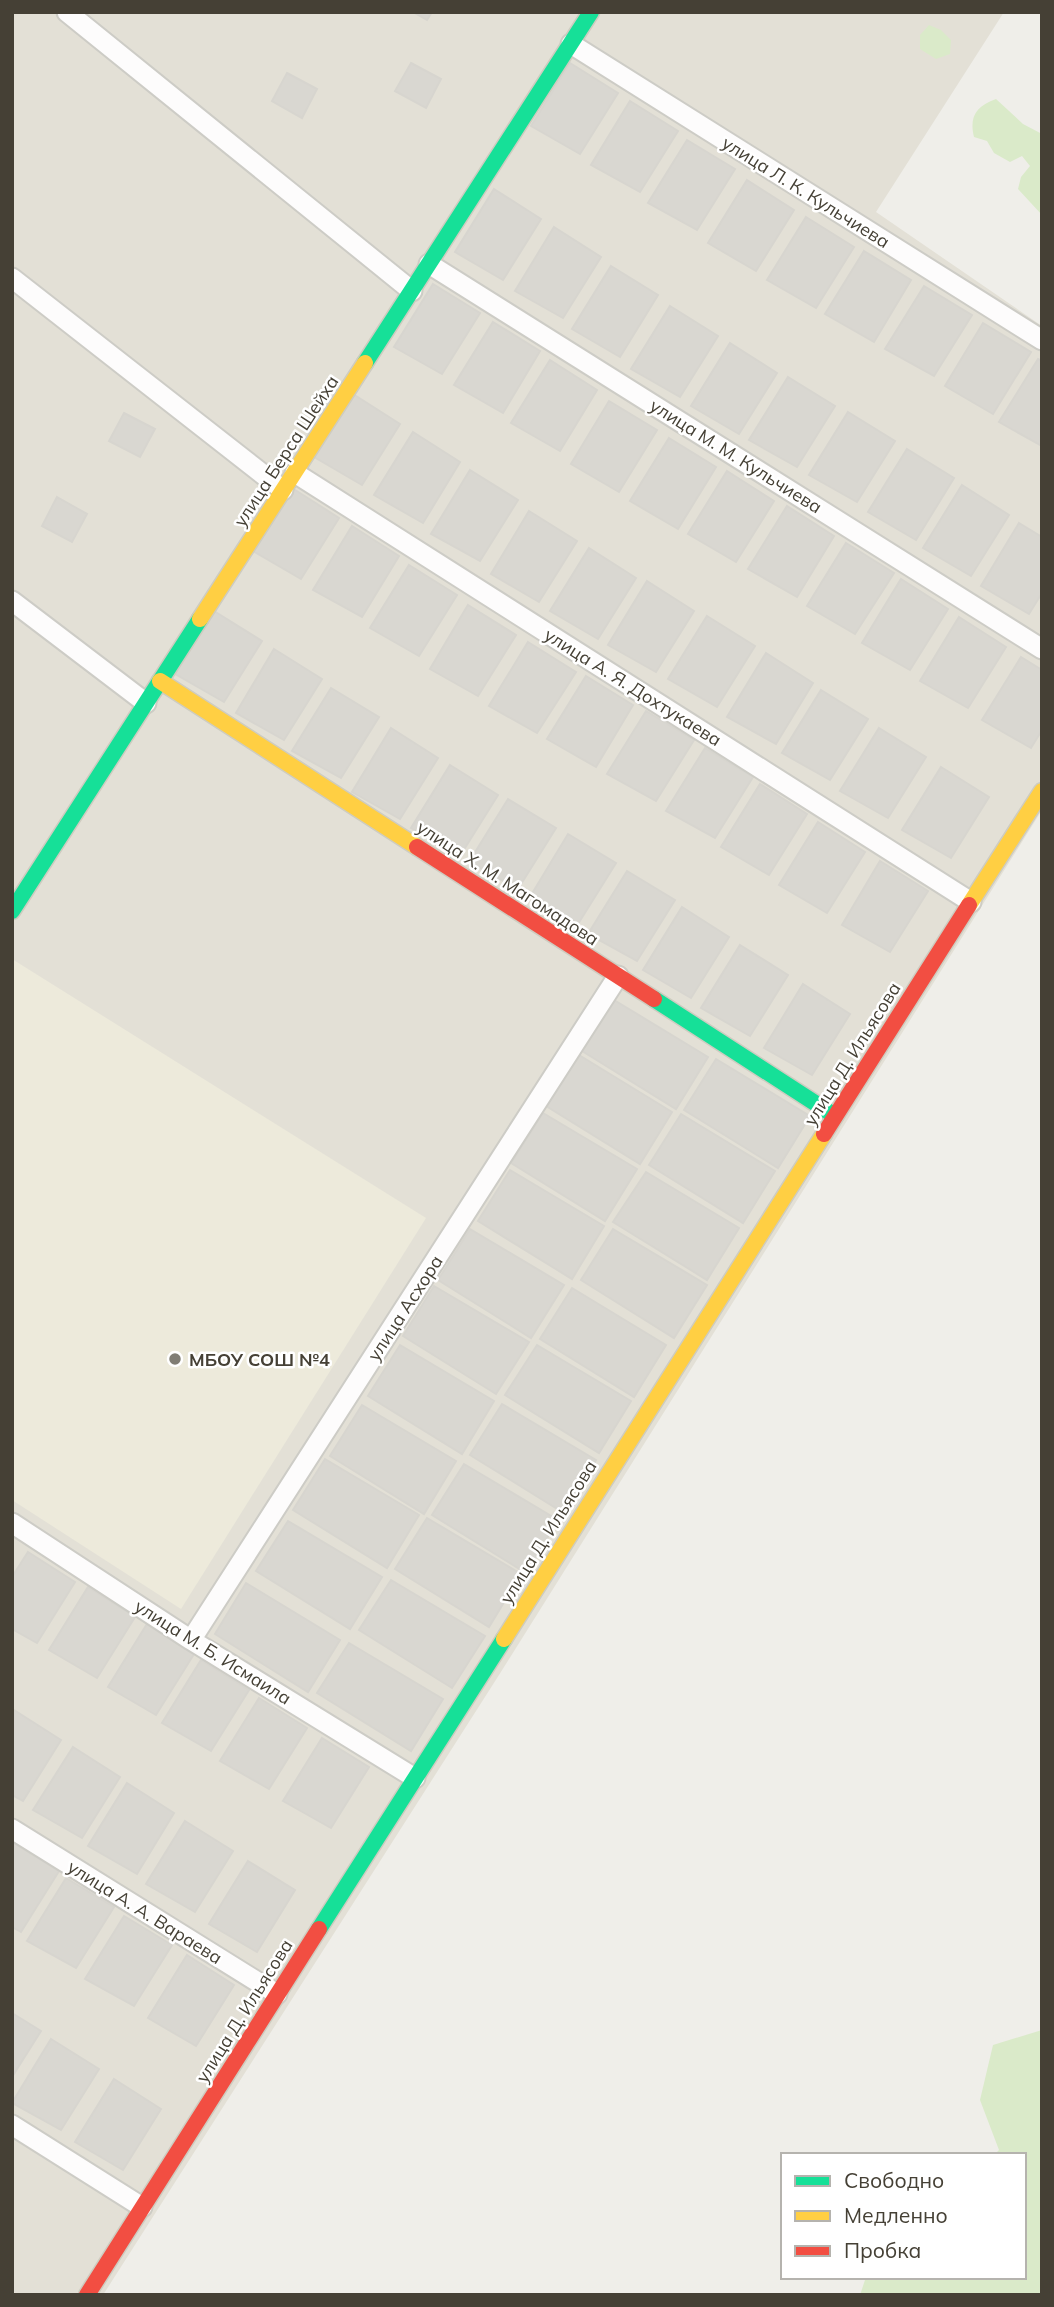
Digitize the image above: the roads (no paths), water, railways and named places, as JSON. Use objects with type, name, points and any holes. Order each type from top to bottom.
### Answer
[{"type":"street","points":[[67,12],[412,291]]},
{"type":"street","name":"улица Берса Шейха","points":[[13,909],[592,12]]},
{"type":"street","name":"улица Л. К. Кульчиева","points":[[571,44],[1042,340]]},
{"type":"street","name":"улица М. М. Кульчиева","points":[[429,264],[1042,649]]},
{"type":"street","points":[[12,278],[283,490]]},
{"type":"street","name":"улица А. Я. Дохтукаева","points":[[295,473],[971,902]]},
{"type":"street","points":[[12,601],[146,703]]},
{"type":"street","name":"улица Х. М. Магомадова","points":[[160,681],[835,1116]]},
{"type":"street","name":"улица Д. Ильясова","points":[[87,2295],[1042,791]]},
{"type":"street","name":"улица Асхора","points":[[191,1640],[618,976]]},
{"type":"street","name":"улица М. Б. Исмаила","points":[[12,1522],[191,1640],[415,1778]]},
{"type":"street","name":"улица А. А. Вараева","points":[[12,1829],[277,1994]]},
{"type":"street","points":[[12,2125],[142,2207]]},
{"type":"place","name":"МБОУ СОШ №4","points":[[175,1359]]}]
